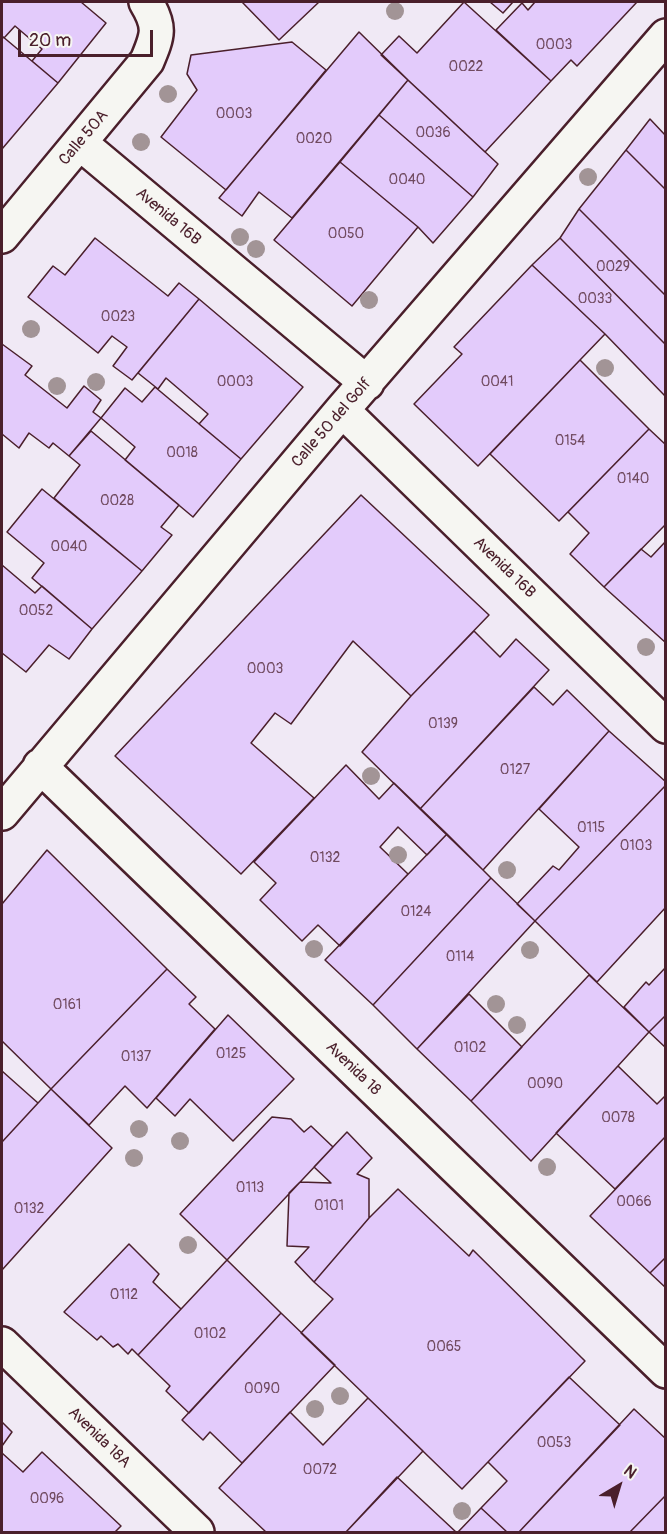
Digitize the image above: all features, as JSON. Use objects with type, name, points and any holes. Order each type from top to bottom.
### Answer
[{"type":"street","name":"Calle 50A","points":[[2,236],[147,61],[158,35],[153,14],[146,2]]},
{"type":"street","name":"Calle 50 del Golf","points":[[7,795],[40,766],[342,410],[666,36]]},
{"type":"street","name":"Avenida 16B","points":[[80,143],[367,383]]},
{"type":"street","name":"Avenida 16B","points":[[342,410],[666,726]]},
{"type":"street","name":"Avenida 18","points":[[40,766],[666,1371]]},
{"type":"street","name":"Avenida 18A","points":[[2,1344],[197,1533]]},
{"type":"building","points":[[2,2],[81,2],[106,23],[58,83],[32,61],[42,49],[15,26],[4,38],[2,36]]},
{"type":"building","points":[[242,2],[319,2],[279,40]]},
{"type":"building","points":[[464,2],[551,81],[485,152],[381,55],[399,36],[417,53]]},
{"type":"building","points":[[490,2],[513,2],[503,13]]},
{"type":"building","points":[[535,2],[637,2],[577,66],[571,60],[551,81],[496,30],[522,3],[528,10]]},
{"type":"building","points":[[359,32],[408,80],[292,218],[259,192],[242,216],[219,198]]},
{"type":"building","points":[[2,36],[58,83],[2,149]]},
{"type":"building","points":[[292,42],[326,70],[226,190],[161,137],[197,90],[187,74],[191,55]]},
{"type":"building","points":[[408,80],[498,164],[473,197],[379,115]]},
{"type":"building","points":[[379,115],[473,197],[433,243],[418,227],[340,162]]},
{"type":"building","points":[[650,119],[666,136],[666,190],[626,150]]},
{"type":"building","points":[[626,150],[666,190],[666,296],[579,209]]},
{"type":"building","points":[[340,162],[418,227],[352,306],[274,240]]},
{"type":"building","points":[[579,209],[666,296],[666,345],[560,238]]},
{"type":"building","points":[[95,238],[168,296],[179,283],[199,299],[132,380],[113,366],[127,347],[112,336],[98,353],[28,297],[53,266],[65,275]]},
{"type":"building","points":[[560,238],[666,345],[666,397],[605,334],[532,265]]},
{"type":"building","points":[[532,265],[605,334],[478,466],[414,404],[462,354],[454,347]]},
{"type":"building","points":[[199,299],[303,387],[241,459],[199,424],[208,414],[166,378],[158,389],[138,373]]},
{"type":"building","points":[[2,344],[32,366],[25,375],[67,408],[84,386],[101,400],[93,412],[101,418],[69,456],[53,443],[49,448],[29,433],[19,448],[2,434]]},
{"type":"building","points":[[580,360],[649,429],[559,521],[490,454]]},
{"type":"building","points":[[155,387],[241,459],[193,517],[125,460],[135,447],[101,418],[125,388],[142,402]]},
{"type":"building","points":[[649,429],[666,445],[666,524],[604,587],[570,554],[589,533],[568,512]]},
{"type":"building","points":[[91,431],[179,505],[161,527],[172,535],[142,571],[54,498],[80,465],[69,456]]},
{"type":"building","points":[[42,489],[142,571],[92,629],[32,578],[44,563],[7,532]]},
{"type":"building","points":[[361,495],[489,615],[411,696],[353,641],[291,724],[275,713],[251,743],[314,798],[241,874],[115,756]]},
{"type":"building","points":[[666,541],[666,643],[604,587],[641,549],[651,557]]},
{"type":"building","points":[[2,565],[35,593],[42,586],[92,629],[69,659],[49,645],[26,672],[2,653]]},
{"type":"building","points":[[474,631],[500,657],[516,639],[549,670],[420,809],[362,752],[411,696]]},
{"type":"building","points":[[534,687],[553,705],[567,690],[609,731],[483,870],[420,809]]},
{"type":"building","points":[[609,731],[666,782],[666,785],[535,921],[517,904],[553,866],[559,870],[579,847],[539,809]]},
{"type":"building","points":[[346,765],[379,799],[394,783],[447,834],[427,855],[398,827],[380,847],[408,874],[340,946],[318,925],[302,941],[260,900],[276,883],[254,862]]},
{"type":"building","points":[[666,785],[666,907],[597,982],[535,921]]},
{"type":"building","points":[[447,834],[491,878],[373,1005],[325,960]]},
{"type":"building","points":[[47,850],[167,969],[51,1089],[2,1041],[2,904]]},
{"type":"building","points":[[491,878],[535,921],[417,1049],[373,1005]]},
{"type":"building","points":[[666,967],[666,1015],[649,1032],[624,1007],[646,982],[649,985]]},
{"type":"building","points":[[167,969],[196,997],[189,1004],[215,1029],[147,1108],[125,1086],[89,1125],[51,1089]]},
{"type":"building","points":[[589,975],[649,1032],[531,1161],[471,1101]]},
{"type":"building","points":[[469,994],[522,1047],[471,1101],[417,1049]]},
{"type":"building","points":[[228,1015],[294,1079],[233,1141],[190,1099],[175,1116],[156,1098]]},
{"type":"building","points":[[666,1015],[666,1048],[649,1032]]},
{"type":"building","points":[[618,1066],[657,1104],[666,1095],[666,1136],[615,1189],[556,1133]]},
{"type":"building","points":[[2,1071],[38,1103],[2,1142]]},
{"type":"building","points":[[51,1089],[112,1148],[2,1270],[2,1142]]},
{"type":"building","points":[[272,1117],[291,1119],[304,1132],[311,1126],[333,1147],[227,1260],[180,1214]]},
{"type":"building","points":[[347,1132],[372,1158],[357,1174],[369,1179],[369,1218],[314,1282],[295,1262],[309,1247],[287,1246],[289,1193],[300,1182],[331,1183],[314,1167]]},
{"type":"building","points":[[666,1136],[666,1257],[650,1273],[590,1216]]},
{"type":"building","points":[[398,1189],[469,1256],[473,1250],[585,1361],[462,1489],[301,1333],[333,1299],[314,1282],[369,1218]]},
{"type":"building","points":[[129,1244],[159,1274],[153,1282],[181,1309],[138,1355],[132,1349],[128,1354],[118,1344],[113,1347],[101,1336],[97,1340],[64,1312]]},
{"type":"building","points":[[666,1257],[666,1288],[650,1273]]},
{"type":"building","points":[[227,1260],[281,1313],[189,1413],[166,1391],[170,1386],[138,1355]]},
{"type":"building","points":[[281,1313],[335,1365],[242,1463],[210,1432],[203,1440],[182,1420]]},
{"type":"building","points":[[569,1377],[620,1425],[519,1532],[507,1532],[481,1508],[507,1481],[488,1462]]},
{"type":"building","points":[[368,1398],[423,1451],[346,1532],[266,1532],[219,1488],[290,1412],[323,1445]]},
{"type":"building","points":[[634,1409],[666,1439],[666,1495],[630,1532],[519,1532]]},
{"type":"building","points":[[2,1422],[12,1432],[2,1446]]},
{"type":"building","points":[[42,1452],[121,1526],[115,1532],[2,1532],[2,1453],[23,1472]]},
{"type":"building","points":[[397,1477],[456,1532],[346,1532]]},
{"type":"building","points":[[666,1495],[666,1532],[630,1532]]},
{"type":"building","points":[[481,1508],[507,1532],[458,1532]]}]
